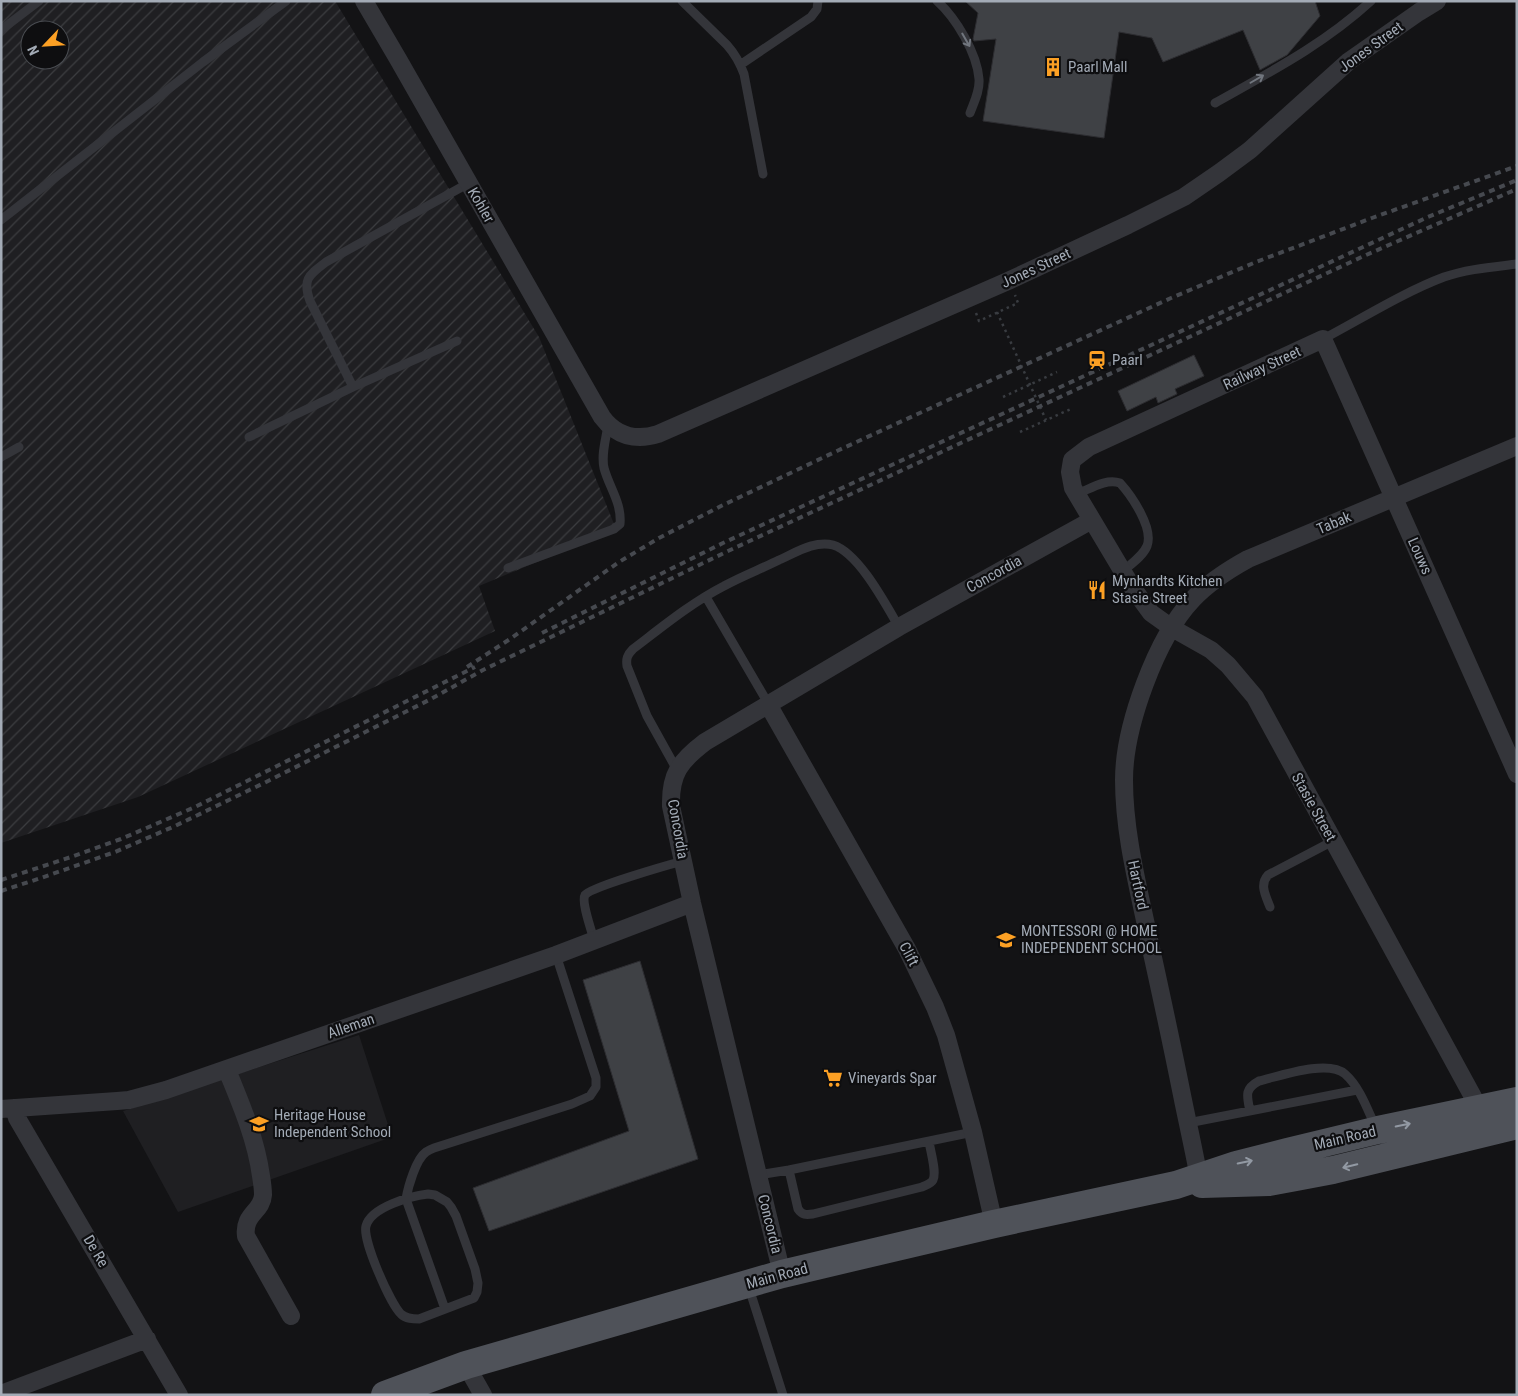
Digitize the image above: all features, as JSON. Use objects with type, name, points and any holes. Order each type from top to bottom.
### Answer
[{"type":"main road","name":"Main Road","points":[[1191,1182],[1269,1182],[1333,1170],[1496,1122],[1517,1101]]},
{"type":"main road","name":"Main Road","points":[[385,1395],[466,1365],[782,1274],[994,1224],[1191,1182],[1236,1164],[1378,1130],[1496,1122]]},
{"type":"street","name":"Kohler","points":[[364,1],[598,410]]},
{"type":"street","name":"Jones Street","points":[[598,410],[608,425],[620,433],[637,438],[658,434],[1008,281],[1165,207],[1199,187],[1234,162],[1349,61],[1437,1]]},
{"type":"street","name":"Railway Street","points":[[1092,520],[1071,480],[1070,465],[1072,460],[1089,447],[1323,339]]},
{"type":"street","name":"Louws","points":[[1323,339],[1517,774]]},
{"type":"street","name":"Tabak","points":[[1172,628],[1193,598],[1231,568],[1517,446]]},
{"type":"street","name":"Stasie Street","points":[[1092,520],[1123,572],[1151,613],[1172,628],[1211,650],[1228,665],[1254,697],[1333,841],[1496,1122]]},
{"type":"street","name":"Concordia","points":[[782,1274],[692,903],[671,806],[671,790],[677,770],[690,754],[705,742],[769,706],[899,627],[1092,520]]},
{"type":"street","name":"Hartford","points":[[1172,628],[1142,689],[1126,755],[1124,779],[1132,862],[1188,1123],[1191,1182]]},
{"type":"street","name":"Clift","points":[[769,706],[907,948],[935,1007],[946,1035],[973,1132],[994,1224]]},
{"type":"street","name":"Alleman","points":[[8,1108],[129,1100],[166,1090],[228,1070],[556,954],[692,903]]},
{"type":"street","points":[[228,1070],[258,1157],[263,1191],[259,1206],[247,1222],[245,1228],[246,1236],[290,1316]]},
{"type":"street","name":"De Re","points":[[8,1108],[17,1118],[179,1395]]},
{"type":"street","points":[[1,1394],[147,1339]]},
{"type":"street","points":[[466,1365],[483,1395]]},
{"type":"lane","points":[[1,30],[39,1]]},
{"type":"lane","points":[[1,220],[203,62],[286,1]]},
{"type":"lane","points":[[682,1],[726,45],[740,65],[744,74],[763,174]]},
{"type":"lane","points":[[740,65],[812,18],[818,8],[818,1]]},
{"type":"lane","points":[[937,1],[950,15],[974,56],[979,80],[976,99],[970,113]]},
{"type":"lane","points":[[1215,103],[1300,54],[1349,22],[1371,1]]},
{"type":"lane","points":[[353,387],[310,302],[306,288],[308,278],[326,262],[469,183]]},
{"type":"lane","name":"Railway Street","points":[[1323,339],[1415,290],[1445,277],[1471,270],[1517,264]]},
{"type":"lane","points":[[249,437],[353,387],[457,341]]},
{"type":"lane","points":[[508,568],[606,533],[620,524],[618,504],[604,466],[603,458],[608,425]]},
{"type":"lane","points":[[1,457],[19,447]]},
{"type":"lane","points":[[1077,494],[1115,481],[1120,483],[1143,516],[1149,536],[1147,547],[1123,572]]},
{"type":"lane","points":[[677,770],[646,716],[626,659],[633,649],[671,620],[723,586],[808,548],[824,544],[833,545],[843,550],[856,561],[875,586],[899,627]]},
{"type":"lane","points":[[706,597],[769,706]]},
{"type":"lane","points":[[1270,907],[1264,888],[1268,875],[1333,841]]},
{"type":"lane","points":[[594,940],[584,904],[586,894],[603,886],[683,861]]},
{"type":"lane","points":[[445,1309],[406,1199],[407,1191],[416,1168],[426,1152],[572,1104],[590,1096],[596,1087],[596,1078],[556,954]]},
{"type":"lane","points":[[1250,1111],[1247,1095],[1253,1084],[1322,1067],[1333,1068],[1345,1074],[1357,1090],[1378,1130]]},
{"type":"lane","points":[[1188,1123],[1357,1090]]},
{"type":"lane","points":[[758,1175],[973,1132]]},
{"type":"lane","points":[[788,1170],[798,1209],[806,1215],[813,1214],[922,1187],[930,1183],[934,1172],[928,1141]]},
{"type":"lane","points":[[428,1194],[435,1195],[451,1207],[472,1260],[478,1283],[474,1298],[419,1319],[412,1319],[402,1315],[391,1299],[369,1250],[365,1232],[368,1220],[382,1209],[406,1199],[428,1194]]},
{"type":"lane","points":[[748,1284],[783,1395]]},
{"type":"path","points":[[997,312],[1046,420]]},
{"type":"path","points":[[1003,397],[1057,372]]},
{"type":"path","points":[[1020,432],[1073,408]]},
{"type":"shaded area","points":[[1,1],[335,1],[539,337],[616,529],[479,586],[495,631],[138,797],[1,843]]},
{"type":"shaded area","name":"Heritage House Independent School","points":[[359,1035],[392,1137],[178,1212],[123,1111]]},
{"type":"building","name":"Paarl Mall","points":[[965,1],[1315,1],[1320,16],[1287,55],[1260,70],[1243,30],[1163,62],[1152,38],[1119,32],[1104,138],[983,121],[996,39],[974,41],[978,13]]},
{"type":"building","points":[[1194,355],[1204,376],[1175,389],[1177,394],[1158,403],[1156,397],[1127,411],[1118,391]]},
{"type":"building","points":[[640,961],[698,1159],[489,1231],[473,1188],[629,1131],[583,980]]},
{"type":"railway","points":[[467,667],[619,562],[659,538],[721,506],[1171,298],[1256,262],[1517,166]]},
{"type":"railway","points":[[542,633],[723,543],[1428,217],[1517,180]]},
{"type":"railway","points":[[1,891],[115,852],[175,826],[431,699],[483,670],[726,552],[1366,255],[1517,189]]},
{"type":"railway","points":[[1,880],[121,839],[195,807],[475,667]]},
{"type":"place","name":"Paarl Mall","points":[[1053,67]]},
{"type":"place","name":"Paarl","points":[[1097,360]]},
{"type":"place","name":"Mynhardts Kitchen Stasie Street","points":[[1097,590]]},
{"type":"place","name":"MONTESSORI @ HOME INDEPENDENT SCHOOL","points":[[1006,940]]},
{"type":"place","name":"Vineyards Spar","points":[[833,1078]]},
{"type":"place","name":"Heritage House Independent School","points":[[259,1124]]}]
